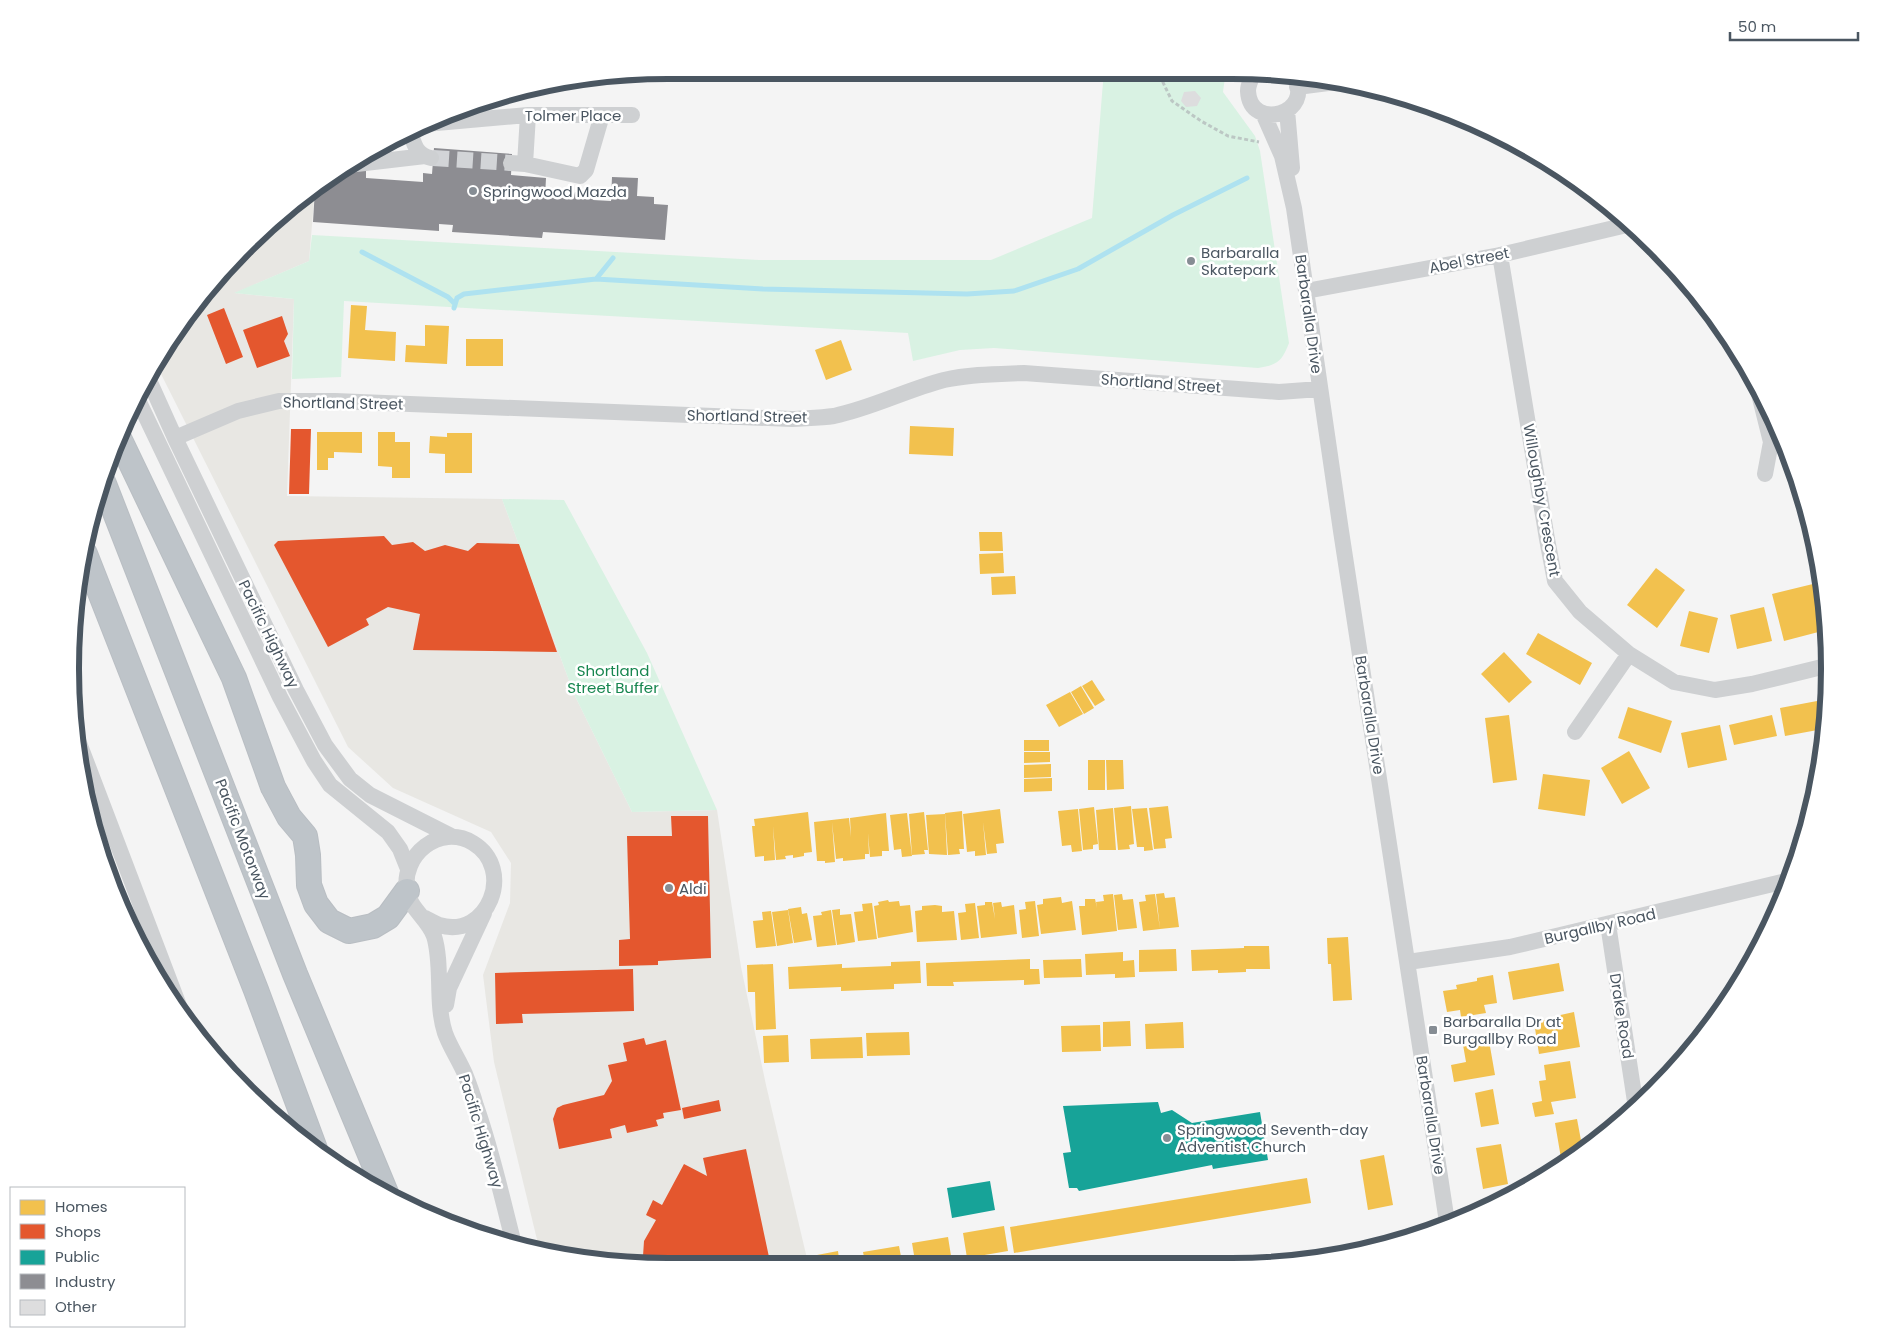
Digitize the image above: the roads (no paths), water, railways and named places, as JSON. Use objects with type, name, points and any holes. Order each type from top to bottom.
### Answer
[{"type":"highway","points":[[123,446],[234,678],[273,787],[289,817],[305,836],[309,885],[316,904],[330,921],[349,931],[373,926],[388,917],[408,880]]},
{"type":"highway","name":"Pacific Motorway","points":[[107,491],[295,974],[382,1183]]},
{"type":"highway","points":[[88,563],[256,990],[312,1138]]},
{"type":"street","name":"Barbaralla Drive","points":[[1251,80],[1248,93],[1251,102],[1263,113],[1282,156],[1294,208]]},
{"type":"street","name":"Barbaralla Drive","points":[[1295,83],[1296,100],[1287,110],[1294,208],[1446,1217]]},
{"type":"street","points":[[1263,113],[1271,115],[1280,114],[1287,110]]},
{"type":"street","points":[[528,115],[518,164],[580,176],[586,170],[602,115]]},
{"type":"street","name":"Tolmer Place","points":[[448,122],[528,115],[632,115]]},
{"type":"street","points":[[367,162],[429,157],[415,149],[412,138]]},
{"type":"street","name":"Abel Street","points":[[1306,291],[1500,255],[1621,226]]},
{"type":"street","name":"Willoughby Crescent","points":[[1500,255],[1555,581],[1580,612],[1628,654],[1674,682],[1715,690],[1752,684],[1821,667]]},
{"type":"street","name":"Shortland Street","points":[[174,438],[238,411],[279,401],[335,401],[792,419],[833,416],[869,406],[910,389],[946,380],[988,374],[1024,373],[1279,392],[1320,389]]},
{"type":"street","name":"Pacific Highway","points":[[152,386],[174,438],[296,690],[325,745],[350,779],[370,795],[451,836]]},
{"type":"street","name":"Pacific Highway","points":[[141,406],[267,671],[314,761],[330,785],[388,832],[400,849],[408,880]]},
{"type":"street","points":[[1765,474],[1771,442],[1766,420]]},
{"type":"street","points":[[1575,732],[1628,654]]},
{"type":"street","points":[[89,776],[112,851],[166,975]]},
{"type":"street","points":[[451,836],[475,844],[489,860],[494,874],[493,895],[484,911],[474,920],[460,926],[440,925],[425,918],[413,906],[408,880],[417,854],[438,838],[451,836]]},
{"type":"street","name":"Burgallby Road","points":[[1408,962],[1510,947],[1781,882]]},
{"type":"street","name":"Pacific Highway","points":[[443,1020],[449,988],[484,911]]},
{"type":"street","name":"Pacific Highway","points":[[425,918],[434,935],[437,952],[445,1032],[465,1074],[479,1114],[490,1148],[512,1237]]},
{"type":"street","name":"Drake Road","points":[[1608,924],[1635,1099]]},
{"type":"waterway","points":[[454,308],[457,298],[464,294],[596,279],[763,289],[967,294],[1014,291],[1078,269],[1173,215],[1247,178]]},
{"type":"waterway","points":[[362,252],[448,297],[454,303]]},
{"type":"waterway","points":[[596,279],[613,258]]},
{"type":"tunnel","points":[[433,158],[511,163]]},
{"type":"place","name":"Springwood Mazda","points":[[473,191]]},
{"type":"place","name":"Barbaralla Skatepark","points":[[1191,261]]},
{"type":"place","name":"Aldi","points":[[669,888]]},
{"type":"place","name":"Barbaralla Dr at Burgallby Road","points":[[1433,1030]]},
{"type":"place","name":"Springwood Seventh-day Adventist Church","points":[[1167,1138]]},
{"type":"park label","name":"Shortland Street Buffer","points":[[613,678]]}]
